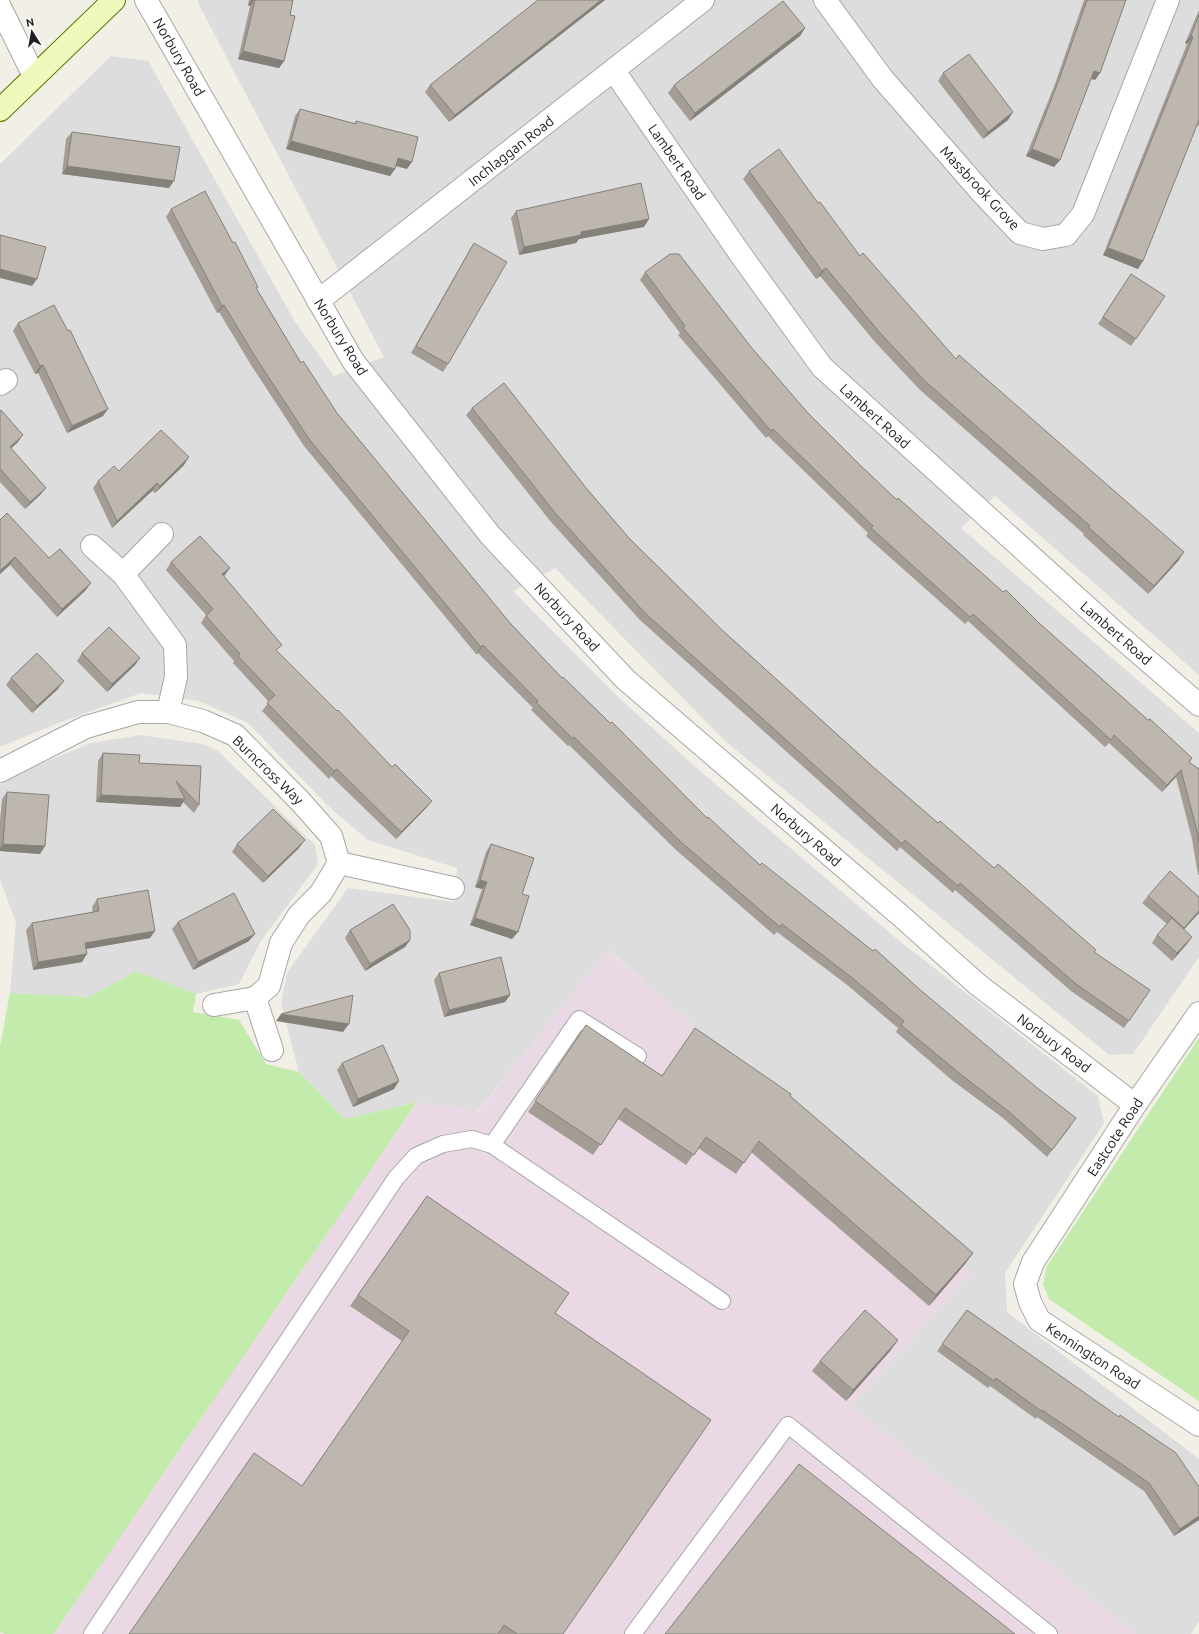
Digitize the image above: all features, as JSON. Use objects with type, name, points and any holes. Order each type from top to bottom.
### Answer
[{"type":"street","points":[[0,110],[114,0]]},
{"type":"street","name":"Norbury Road","points":[[146,0],[353,361],[490,535],[625,680],[978,984],[1135,1105]]},
{"type":"street","name":"Inchlaggan Road","points":[[318,301],[703,0]]},
{"type":"street","name":"Massbrook Grove","points":[[825,0],[882,78],[983,194],[1020,232],[1043,239],[1066,235],[1083,214],[1168,0]]},
{"type":"street","points":[[0,7],[34,76]]},
{"type":"street","name":"Lambert Road","points":[[614,71],[743,258],[822,368],[1110,628],[1199,705]]},
{"type":"street","points":[[123,574],[162,534]]},
{"type":"street","points":[[92,546],[123,574],[175,645],[176,677],[168,712]]},
{"type":"street","name":"Burncross Way","points":[[0,771],[86,727],[138,712],[168,712],[203,722],[235,735],[300,801],[331,836],[339,863]]},
{"type":"street","points":[[214,1005],[255,998],[269,986],[280,943],[299,914],[321,893],[339,863],[453,888]]},
{"type":"street","points":[[255,998],[272,1050]]},
{"type":"street","name":"Eastcote Road","points":[[1033,1262],[1135,1105],[1199,1013]]},
{"type":"street","name":"Kennington Road","points":[[1033,1262],[1025,1284],[1030,1302],[1039,1320],[1199,1425]]},
{"type":"lane","points":[[492,1145],[579,1019],[638,1056]]},
{"type":"lane","points":[[92,1634],[396,1178],[416,1156],[443,1144],[472,1139],[492,1145],[722,1300]]},
{"type":"lane","points":[[632,1634],[788,1425],[1049,1634]]},
{"type":"shaded area","points":[[198,0],[1199,0],[1199,675],[995,496],[961,528],[1199,733],[1199,957],[1133,1054],[1109,1055],[725,741],[555,568],[513,591],[620,699],[699,770],[897,939],[1098,1096],[1104,1123],[1005,1273],[1007,1312],[1199,1459],[1199,1621],[1191,1634],[1136,1634],[851,1406],[971,1273],[609,950],[477,1112],[417,1102],[345,1119],[299,1072],[281,1003],[287,973],[348,888],[454,902],[457,868],[368,840],[328,806],[248,723],[199,701],[141,693],[56,724],[0,747],[0,164],[111,56],[148,61],[294,320],[334,376],[384,357],[198,3]]},
{"type":"shaded area","points":[[141,735],[203,744],[218,751],[315,845],[318,864],[261,941],[239,984],[196,994],[136,971],[89,997],[10,993],[16,923],[0,879],[0,784],[28,769],[91,743]]},
{"type":"shaded area","points":[[608,950],[784,1105],[794,1116],[965,1264],[971,1273],[851,1406],[1136,1634],[54,1634],[417,1102],[478,1112]]},
{"type":"green space","points":[[136,971],[196,994],[193,1012],[239,1020],[266,1064],[299,1072],[345,1119],[417,1102],[54,1634],[5,1634],[0,1632],[0,1047],[10,993],[89,997]]},
{"type":"green space","points":[[1199,1038],[1199,1401],[1049,1299],[1043,1284],[1047,1266]]},
{"type":"building","points":[[255,0],[293,0],[290,15],[295,16],[284,61],[243,51]]},
{"type":"building","points":[[538,0],[601,0],[455,115],[430,85]]},
{"type":"building","points":[[1087,0],[1126,0],[1100,73],[1094,71],[1060,160],[1032,149],[1060,77]]},
{"type":"building","points":[[783,1],[805,28],[695,113],[674,85]]},
{"type":"building","points":[[1199,15],[1199,120],[1143,261],[1108,248],[1193,37],[1191,36]]},
{"type":"building","points":[[969,54],[1013,112],[988,132],[943,73]]},
{"type":"building","points":[[300,109],[356,124],[356,121],[418,137],[412,162],[398,158],[395,169],[291,141]]},
{"type":"building","points":[[72,132],[180,147],[174,181],[67,166]]},
{"type":"building","points":[[779,149],[818,203],[820,202],[860,256],[863,253],[956,359],[959,355],[1184,552],[1154,586],[1088,527],[1090,526],[925,381],[881,334],[826,268],[822,271],[749,171]]},
{"type":"building","points":[[641,183],[649,219],[581,232],[581,235],[524,247],[516,211]]},
{"type":"building","points":[[205,191],[233,243],[235,242],[258,287],[256,288],[301,363],[303,361],[337,413],[510,623],[562,678],[563,677],[610,723],[612,722],[707,818],[708,817],[760,865],[762,863],[873,951],[875,949],[918,988],[1036,1087],[1076,1118],[1052,1150],[1008,1111],[901,1025],[904,1021],[851,977],[782,924],[780,927],[681,842],[574,737],[573,739],[483,645],[481,647],[309,439],[256,358],[224,305],[222,306],[171,209]]},
{"type":"building","points":[[0,235],[46,247],[37,279],[0,269]]},
{"type":"building","points":[[474,243],[507,262],[448,364],[416,346]]},
{"type":"building","points":[[670,254],[679,254],[751,347],[807,412],[860,465],[897,500],[898,498],[1003,592],[1006,590],[1039,623],[1148,720],[1150,719],[1192,758],[1189,762],[1199,769],[1199,843],[1181,770],[1167,785],[1114,735],[1111,740],[973,614],[970,617],[871,528],[873,526],[773,429],[771,431],[683,328],[685,326],[645,272]]},
{"type":"building","points":[[1131,274],[1165,296],[1136,339],[1103,317]]},
{"type":"building","points":[[54,305],[68,331],[70,330],[108,409],[72,426],[43,365],[40,366],[18,323]]},
{"type":"building","points":[[504,383],[587,489],[629,538],[721,629],[872,766],[938,823],[940,821],[994,868],[998,864],[1096,950],[1094,952],[1150,990],[1129,1021],[1076,984],[960,883],[958,886],[905,840],[902,844],[645,613],[556,514],[472,408]]},
{"type":"building","points":[[1,410],[23,435],[10,447],[46,488],[30,502],[0,469]]},
{"type":"building","points":[[161,430],[189,457],[160,486],[157,483],[117,521],[98,481],[114,466],[119,471]]},
{"type":"building","points":[[7,513],[49,558],[60,549],[91,583],[62,609],[15,557],[1,570],[0,520]]},
{"type":"building","points":[[200,536],[230,568],[222,574],[282,645],[276,650],[337,711],[338,710],[392,767],[395,764],[432,801],[401,832],[337,769],[334,771],[267,703],[275,695],[238,656],[240,654],[206,616],[213,609],[171,562]]},
{"type":"building","points":[[109,627],[140,658],[112,684],[82,653]]},
{"type":"building","points":[[37,653],[64,681],[37,706],[11,678]]},
{"type":"building","points":[[103,753],[140,755],[139,763],[201,766],[199,805],[176,781],[185,799],[101,795]]},
{"type":"building","points":[[7,792],[49,795],[45,846],[3,844]]},
{"type":"building","points":[[273,809],[305,840],[268,876],[237,844]]},
{"type":"building","points":[[491,844],[534,858],[522,894],[529,896],[518,932],[475,918],[487,882],[480,880]]},
{"type":"building","points":[[1170,871],[1199,897],[1199,911],[1184,928],[1148,896]]},
{"type":"building","points":[[148,890],[155,931],[85,943],[87,954],[38,962],[32,923],[99,911],[97,899]]},
{"type":"building","points":[[234,893],[255,934],[198,962],[178,922]]},
{"type":"building","points":[[393,904],[410,930],[410,940],[370,964],[350,930]]},
{"type":"building","points":[[1172,918],[1192,937],[1177,953],[1157,935]]},
{"type":"building","points":[[501,957],[510,995],[449,1010],[439,973]]},
{"type":"building","points":[[353,995],[349,1024],[281,1014]]},
{"type":"building","points":[[586,1025],[662,1076],[695,1028],[791,1094],[790,1096],[973,1253],[936,1295],[759,1141],[744,1163],[706,1137],[694,1155],[625,1108],[601,1145],[535,1101]]},
{"type":"building","points":[[383,1045],[399,1081],[358,1099],[342,1063]]},
{"type":"building","points":[[427,1196],[569,1293],[555,1313],[711,1420],[563,1634],[517,1634],[504,1625],[498,1634],[129,1634],[254,1453],[302,1486],[409,1331],[358,1295]]},
{"type":"building","points":[[865,1310],[898,1340],[853,1390],[820,1361]]},
{"type":"building","points":[[967,1310],[1119,1417],[1120,1415],[1176,1453],[1199,1487],[1199,1516],[1180,1529],[1149,1483],[1042,1410],[1041,1411],[996,1378],[994,1381],[942,1344]]},
{"type":"building","points":[[799,1464],[1015,1634],[665,1634]]}]
